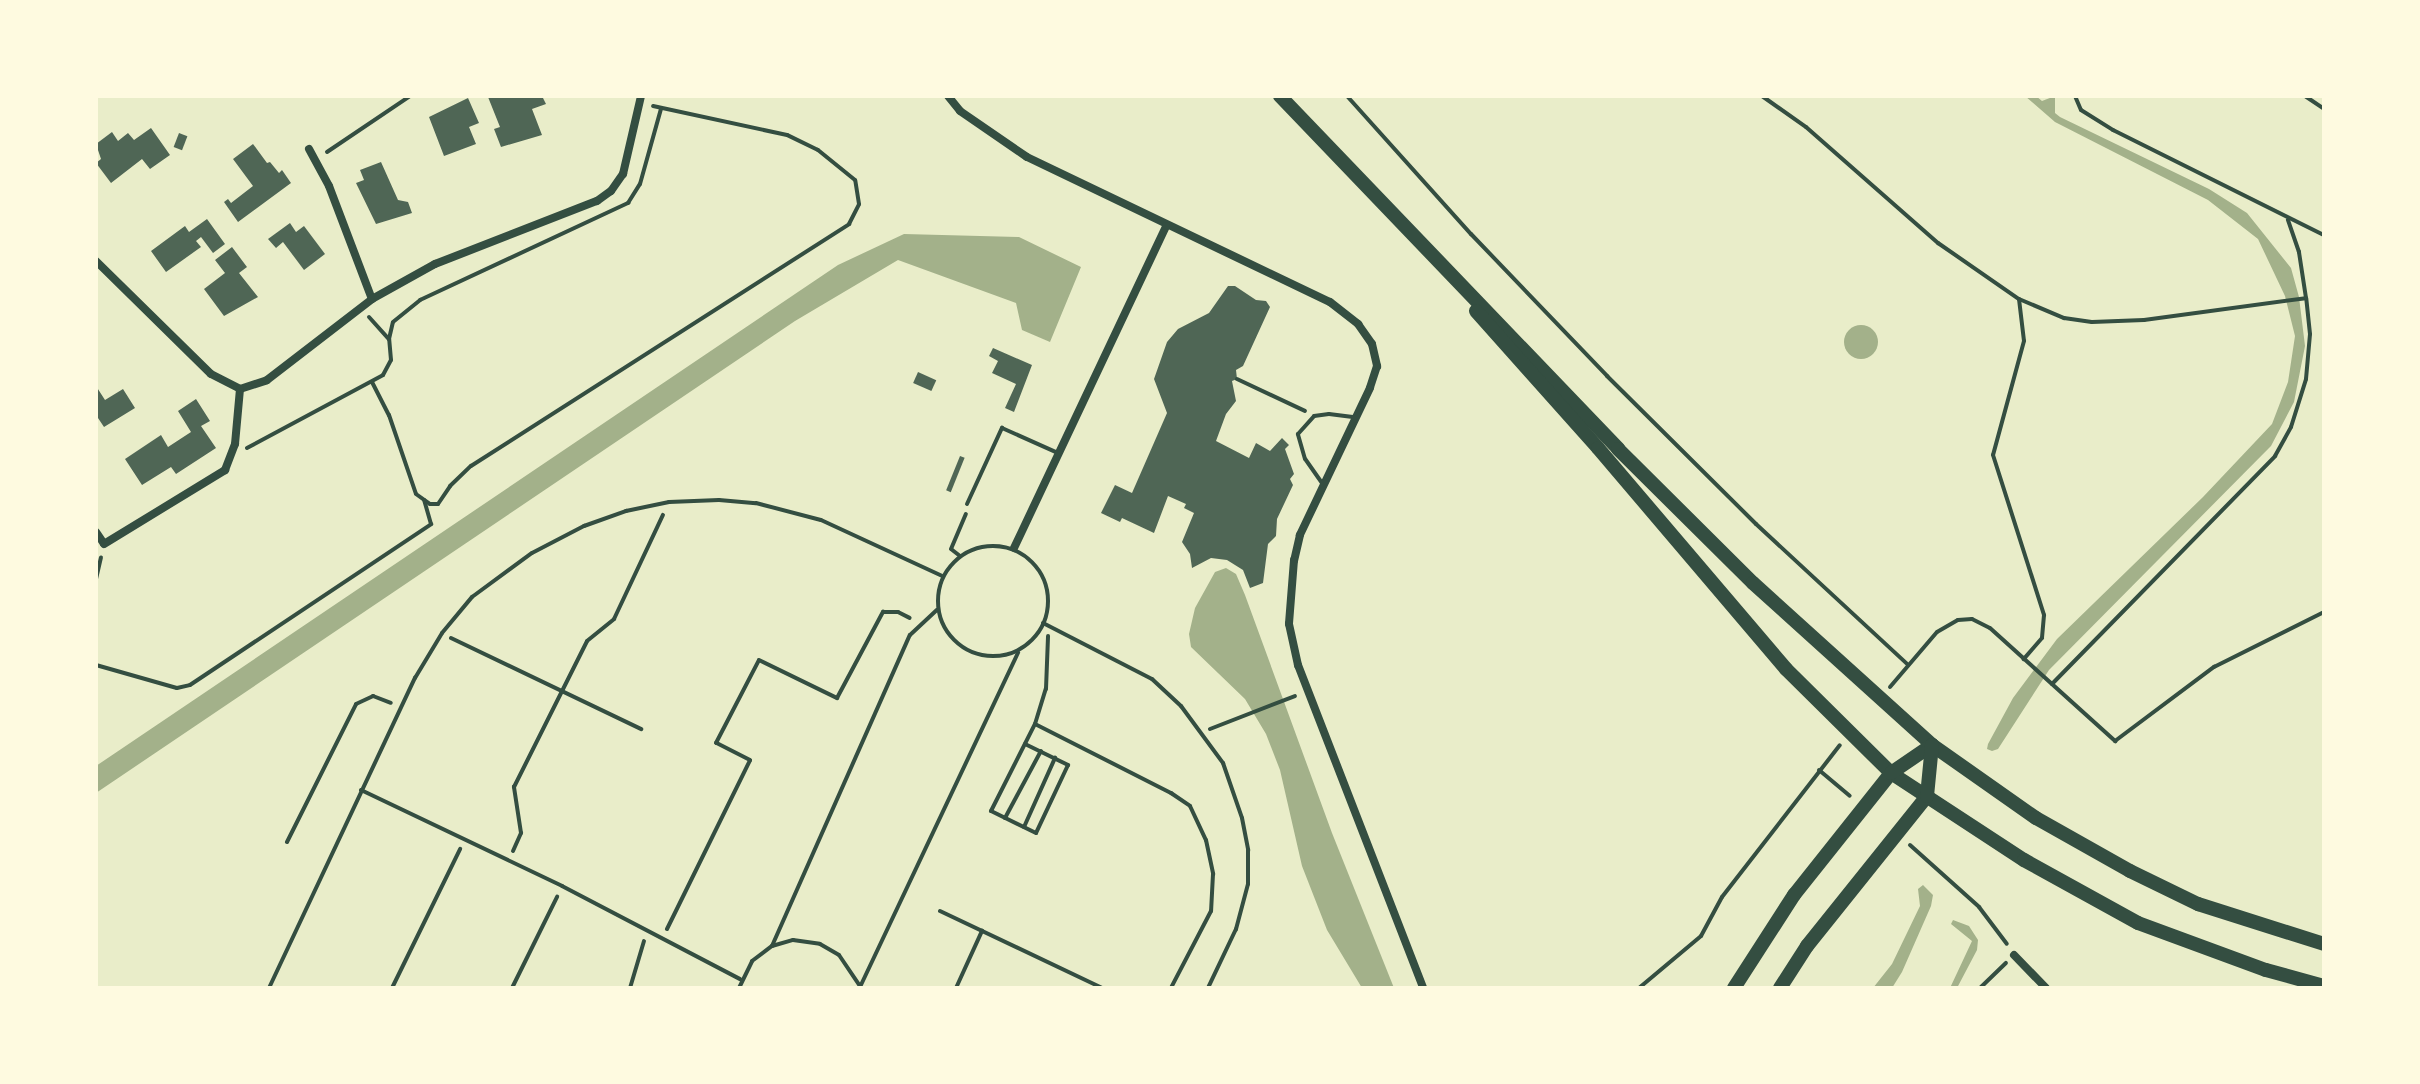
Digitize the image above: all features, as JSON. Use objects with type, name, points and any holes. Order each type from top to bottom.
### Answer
[{"type":"main road","points":[[1280,96],[1446,273],[1753,583],[1932,745],[2036,818],[2130,871],[2198,904],[2324,944]]},
{"type":"main road","points":[[1446,273],[1496,338],[1598,448],[1786,669],[1891,773],[2024,860],[2138,923],[2266,970],[2324,986]]},
{"type":"main road","points":[[1734,988],[1794,895],[1891,773],[1932,745]]},
{"type":"main road","points":[[1780,988],[1816,934],[1927,796],[1932,745]]},
{"type":"street","points":[[948,96],[960,111],[1027,157],[1330,302],[1358,324],[1372,344],[1377,366],[1300,535],[1294,560],[1289,624],[1292,645],[1423,988]]},
{"type":"street","points":[[96,261],[211,374],[240,389],[267,380],[372,299],[435,264],[597,201],[611,191],[623,174],[640,99]]},
{"type":"street","points":[[309,149],[372,299]]},
{"type":"street","points":[[1014,548],[1166,226]]},
{"type":"street","points":[[96,532],[104,544],[225,470],[233,452],[240,389]]},
{"type":"street","points":[[2014,955],[2046,988]]},
{"type":"lane","points":[[1324,484],[1305,459],[1298,434],[1314,416],[1355,417]]},
{"type":"lane","points":[[967,504],[1002,428],[1060,454]]},
{"type":"lane","points":[[269,988],[401,706],[442,633],[472,597],[502,572],[558,538],[626,511],[669,502],[719,500],[790,510],[847,529],[942,576]]},
{"type":"lane","points":[[860,987],[1018,652],[1043,623],[1048,597],[1045,583],[1036,566],[1014,548],[977,548],[960,556],[942,576],[937,610],[949,636],[970,652],[989,657],[1018,652]]},
{"type":"lane","points":[[772,946],[910,635],[937,610]]},
{"type":"lane","points":[[1043,623],[1152,679],[1203,732],[1223,763],[1242,818],[1248,850],[1244,906],[1208,988]]},
{"type":"lane","points":[[361,790],[562,886],[740,979]]},
{"type":"lane","points":[[739,988],[740,979],[752,961],[772,946],[793,940],[820,944],[839,955],[860,987]]},
{"type":"path","points":[[315,159],[410,96]]},
{"type":"path","points":[[1347,96],[1471,234],[1607,376],[1756,524],[1908,665]]},
{"type":"path","points":[[1762,96],[1806,127],[1938,243],[2019,299],[2055,315],[2092,322],[2282,304],[2304,299]]},
{"type":"path","points":[[2075,96],[2081,110],[2113,130],[2200,171],[2288,220],[2324,235]]},
{"type":"path","points":[[2305,96],[2324,109]]},
{"type":"path","points":[[372,382],[389,415],[416,494],[438,504],[450,486],[471,466],[849,224],[859,204],[855,180],[818,150],[787,135],[661,108],[640,99]]},
{"type":"path","points":[[233,452],[256,446],[383,375],[391,360],[389,339],[393,322],[420,300],[628,203],[640,184],[661,108]]},
{"type":"path","points":[[2050,682],[2275,456],[2291,427],[2306,379],[2310,334],[2299,252],[2288,220]]},
{"type":"path","points":[[2019,299],[2024,341],[1993,455],[2044,615],[2042,638],[2024,659]]},
{"type":"path","points":[[361,307],[389,339]]},
{"type":"path","points":[[1237,379],[1314,416]]},
{"type":"path","points":[[96,665],[162,685],[177,688],[190,685],[431,524],[424,500]]},
{"type":"path","points":[[508,860],[521,833],[514,787],[587,641],[614,619],[669,502]]},
{"type":"path","points":[[960,556],[951,549],[967,504]]},
{"type":"path","points":[[96,579],[104,544]]},
{"type":"path","points":[[663,939],[750,760],[716,743],[759,660],[837,698],[883,612],[898,612],[922,624]]},
{"type":"path","points":[[1898,678],[1937,632],[1965,618],[1990,628],[2115,741],[2214,667],[2324,612]]},
{"type":"path","points":[[1025,744],[1068,765],[1036,833],[991,811],[1035,724],[1046,689],[1047,638],[1052,627]]},
{"type":"path","points":[[442,633],[641,729]]},
{"type":"path","points":[[287,842],[356,704],[373,696],[401,706]]},
{"type":"path","points":[[1203,732],[1291,698]]},
{"type":"path","points":[[1035,724],[1171,793],[1190,806],[1206,840],[1213,874],[1211,911],[1171,988]]},
{"type":"path","points":[[1005,818],[1041,751]]},
{"type":"path","points":[[1024,827],[1055,758]]},
{"type":"path","points":[[1639,988],[1701,936],[1722,897],[1819,770]]},
{"type":"path","points":[[392,988],[465,839]]},
{"type":"path","points":[[1924,856],[1989,917],[2014,955],[1980,988]]},
{"type":"path","points":[[512,988],[562,886]]},
{"type":"path","points":[[940,911],[1102,988]]},
{"type":"path","points":[[630,988],[647,930]]},
{"type":"path","points":[[956,988],[982,931]]},
{"type":"shaded area","points":[[2025,96],[2036,96],[2042,101],[2055,96],[2055,113],[2060,117],[2209,189],[2247,213],[2291,268],[2299,297],[2305,346],[2294,402],[2271,446],[2049,670],[1998,749],[1992,751],[1987,749],[1988,744],[2013,698],[2057,639],[2203,497],[2272,424],[2288,382],[2295,336],[2285,296],[2258,239],[2208,200],[2055,122]]},
{"type":"shaded area","points":[[904,234],[1019,237],[1081,267],[1050,342],[1022,330],[1016,303],[898,260],[795,321],[96,793],[96,766],[838,265]]},
{"type":"shaded area","points":[[1861,325],[1873,330],[1878,342],[1873,354],[1861,359],[1849,354],[1844,342],[1849,330]]},
{"type":"shaded area","points":[[1226,568],[1236,574],[1245,595],[1332,833],[1394,988],[1362,988],[1327,930],[1302,866],[1280,770],[1266,734],[1245,699],[1191,647],[1189,634],[1195,608],[1215,572]]},
{"type":"shaded area","points":[[1923,885],[1933,895],[1931,906],[1902,972],[1892,988],[1873,988],[1892,964],[1920,906],[1918,889]]},
{"type":"shaded area","points":[[1953,920],[1969,926],[1978,940],[1977,950],[1957,988],[1950,988],[1972,941],[1951,924]]},
{"type":"building","points":[[542,96],[546,104],[532,109],[542,135],[501,147],[494,129],[500,127],[488,97]]},
{"type":"building","points":[[468,98],[479,123],[469,127],[476,144],[444,156],[429,117]]},
{"type":"building","points":[[151,128],[170,155],[150,169],[142,159],[111,183],[96,163],[101,159],[96,144],[112,132],[118,141],[128,133],[134,140]]},
{"type":"building","points":[[179,133],[187,136],[182,150],[174,147]]},
{"type":"building","points":[[253,144],[267,163],[270,162],[279,173],[282,170],[291,183],[238,222],[224,202],[228,199],[231,203],[253,186],[233,159]]},
{"type":"building","points":[[381,162],[398,200],[408,202],[412,213],[376,224],[356,183],[364,180],[360,170]]},
{"type":"building","points":[[207,219],[225,244],[213,253],[201,237],[196,241],[201,247],[166,272],[151,251],[185,226],[189,232]]},
{"type":"building","points":[[290,223],[296,232],[304,226],[325,254],[304,270],[283,242],[276,248],[268,239]]},
{"type":"building","points":[[232,247],[247,267],[239,273],[258,297],[224,316],[204,289],[225,273],[215,260]]},
{"type":"building","points":[[1228,286],[1235,286],[1256,300],[1266,301],[1270,307],[1243,366],[1236,370],[1237,379],[1232,381],[1236,401],[1226,414],[1216,441],[1249,458],[1256,443],[1270,451],[1282,438],[1289,445],[1285,449],[1294,474],[1290,479],[1293,485],[1277,519],[1276,536],[1268,544],[1263,583],[1250,588],[1243,570],[1227,560],[1211,558],[1192,568],[1190,554],[1182,542],[1194,513],[1184,508],[1186,504],[1168,496],[1154,533],[1122,518],[1120,522],[1101,513],[1115,485],[1132,493],[1167,413],[1154,379],[1167,342],[1178,329],[1209,313]]},
{"type":"building","points":[[993,348],[1032,365],[1014,412],[1005,408],[1016,384],[992,373],[998,361],[989,356]]},
{"type":"building","points":[[918,372],[936,380],[931,391],[913,383]]},
{"type":"building","points":[[96,386],[105,400],[123,389],[135,408],[104,427],[96,415]]},
{"type":"building","points":[[196,399],[210,421],[201,426],[216,448],[176,474],[171,467],[142,485],[125,459],[161,435],[168,447],[191,432],[178,411]]},
{"type":"building","points":[[960,456],[965,458],[951,492],[946,490]]}]
